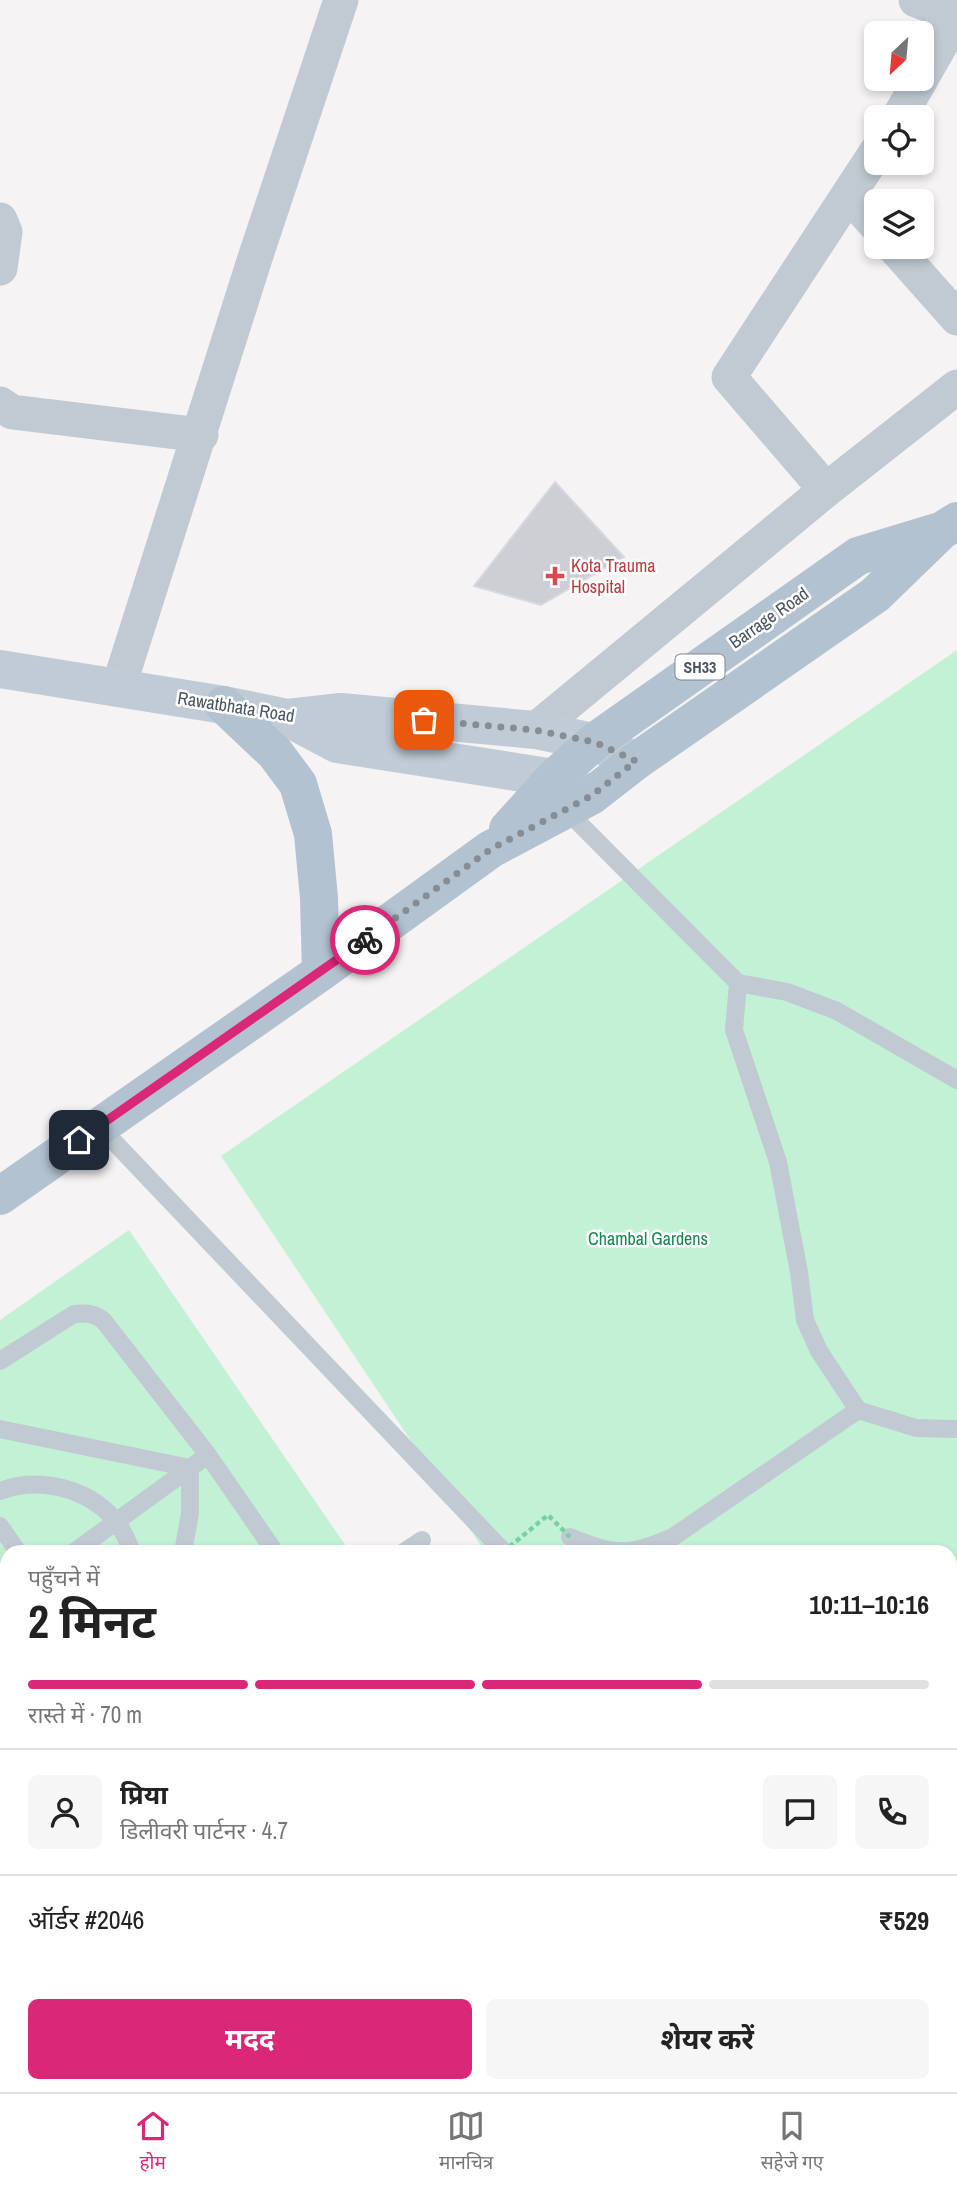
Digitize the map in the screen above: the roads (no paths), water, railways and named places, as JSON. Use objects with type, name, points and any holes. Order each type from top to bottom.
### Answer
[{"type":"main road","name":"Barrage Road","points":[[570,794],[594,742],[858,556],[949,526]]},
{"type":"main road","name":"SH33","points":[[636,761],[875,595],[949,526]]},
{"type":"main road","name":"Rawatbhata Road","points":[[0,669],[225,705],[288,718],[341,712],[535,730],[594,742],[636,761]]},
{"type":"main road","points":[[225,705],[275,753],[298,784],[313,834],[319,898],[321,972]]},
{"type":"main road","points":[[288,718],[337,744],[570,794]]},
{"type":"main road","name":"Barrage Road","points":[[0,1196],[570,794],[636,761]]},
{"type":"street","points":[[118,689],[341,0]]},
{"type":"street","points":[[916,0],[957,16],[934,57]]},
{"type":"street","points":[[826,490],[729,377],[864,171]]},
{"type":"street","points":[[849,195],[864,212]]},
{"type":"street","points":[[0,220],[5,232],[0,268]]},
{"type":"street","points":[[905,259],[957,318]]},
{"type":"street","points":[[535,730],[826,490],[957,387]]},
{"type":"street","points":[[0,404],[12,412],[201,435]]},
{"type":"lane","points":[[570,794],[738,983],[787,992],[837,1011],[957,1080]]},
{"type":"lane","points":[[738,983],[734,1030],[778,1163],[806,1320],[820,1351],[858,1410],[916,1428],[957,1429]]},
{"type":"lane","points":[[99,1126],[496,1545]]},
{"type":"lane","points":[[0,1361],[74,1314],[96,1315],[103,1320],[208,1455],[270,1545]]},
{"type":"lane","points":[[654,1545],[673,1537],[858,1410]]},
{"type":"lane","points":[[0,1429],[190,1468]]},
{"type":"lane","points":[[84,1545],[208,1455]]},
{"type":"lane","points":[[184,1545],[190,1513],[190,1468]]},
{"type":"lane","points":[[0,1491],[30,1484],[52,1485],[79,1494],[101,1506],[117,1521],[129,1545]]},
{"type":"lane","points":[[0,1526],[13,1545]]},
{"type":"lane","points":[[570,1537],[589,1545]]},
{"type":"lane","points":[[414,1545],[422,1540]]},
{"type":"place","name":"Kota Trauma Hospital","points":[[555,576]]},
{"type":"park label","name":"Chambal Gardens","points":[[648,1239]]}]
